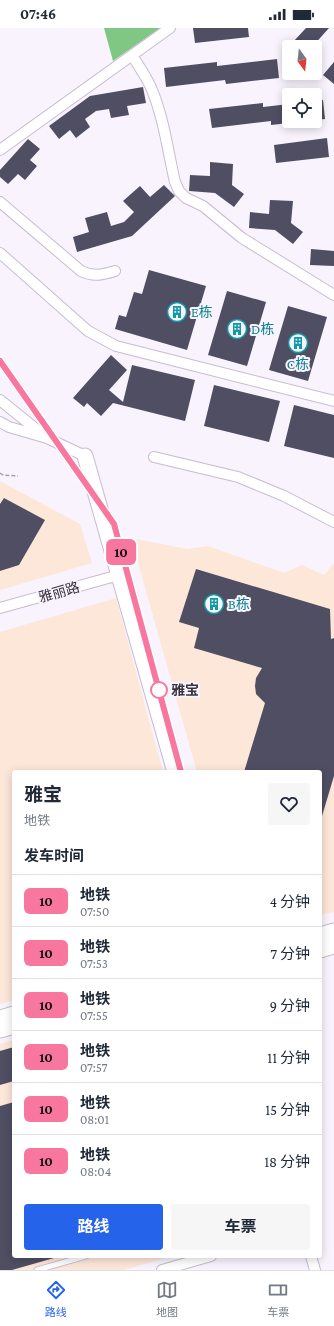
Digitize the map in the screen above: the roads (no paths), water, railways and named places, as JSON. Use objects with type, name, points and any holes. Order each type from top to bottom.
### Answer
[{"type":"street","points":[[0,150],[170,28]]},
{"type":"street","points":[[132,55],[144,74],[159,110],[175,182],[179,191],[186,198],[203,206],[242,238],[334,295]]},
{"type":"street","points":[[0,202],[81,271],[98,276],[115,271]]},
{"type":"street","points":[[0,253],[88,331],[116,346],[334,401]]},
{"type":"street","points":[[0,400],[47,438]]},
{"type":"street","points":[[0,422],[10,427],[47,438],[85,456],[174,770]]},
{"type":"street","points":[[154,457],[238,477],[284,496],[334,522]]},
{"type":"street","name":"雅丽路","points":[[0,608],[119,575]]},
{"type":"street","points":[[322,934],[334,931]]},
{"type":"street","points":[[322,949],[334,946]]},
{"type":"street","points":[[0,1018],[12,1015]]},
{"type":"street","points":[[0,1030],[12,1027]]},
{"type":"street","points":[[162,1270],[204,1258]]},
{"type":"street","points":[[312,1258],[315,1270]]},
{"type":"lane","points":[[37,1270],[79,1258]]},
{"type":"metro line","name":"10","points":[[0,361],[114,524],[180,770]]},
{"type":"place","name":"E栋","points":[[177,312]]},
{"type":"place","name":"D栋","points":[[237,329]]},
{"type":"place","name":"C栋","points":[[298,343]]},
{"type":"place","name":"B栋","points":[[214,604]]},
{"type":"place","name":"雅宝","points":[[159,690]]}]
